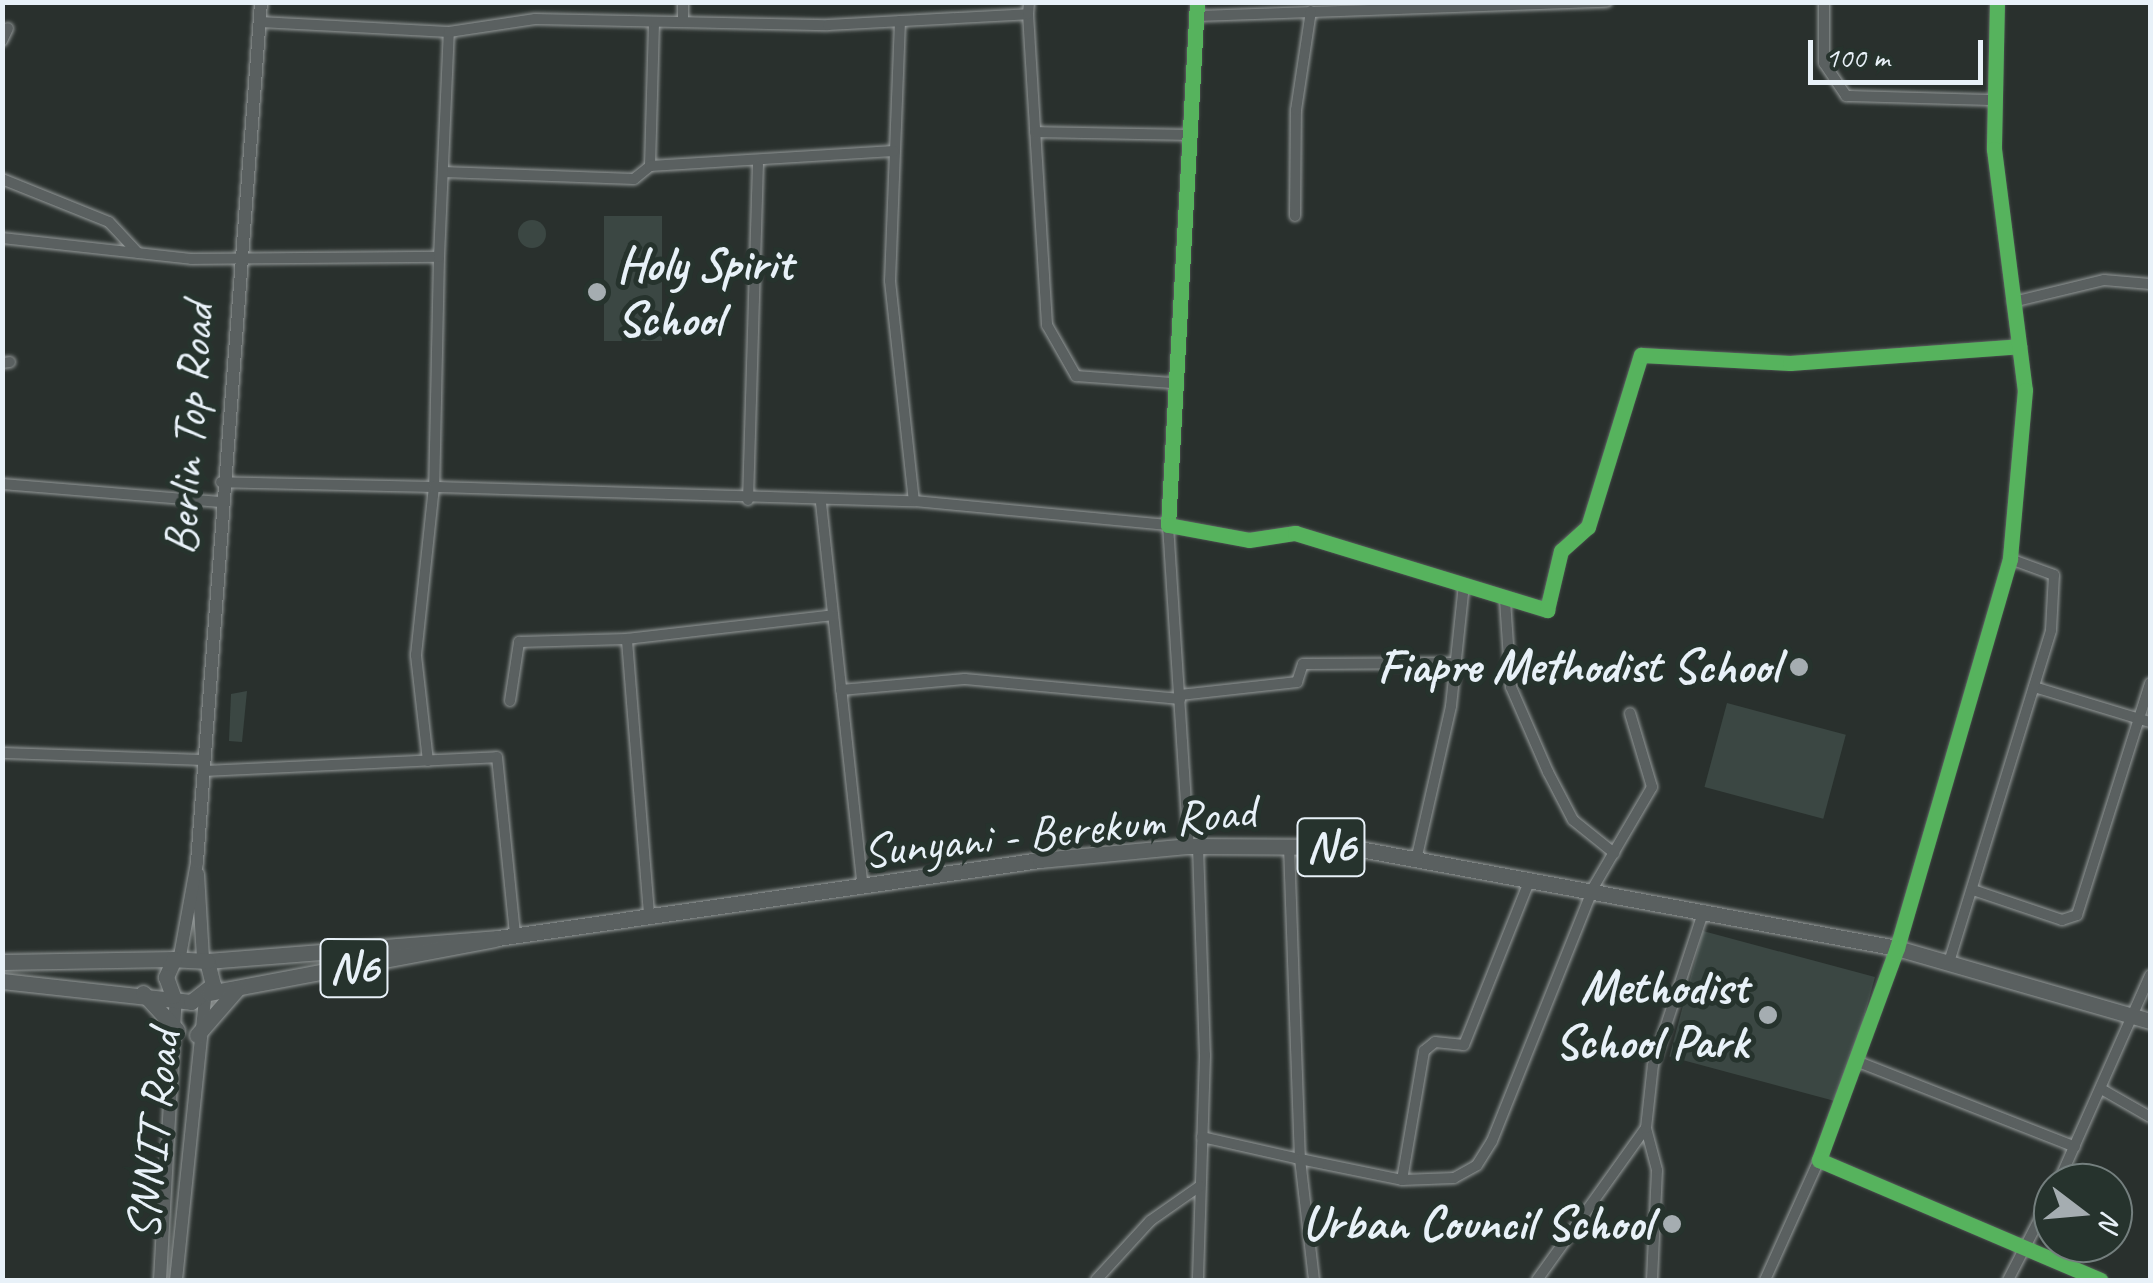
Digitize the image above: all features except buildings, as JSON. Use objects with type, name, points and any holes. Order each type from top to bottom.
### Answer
[{"type":"main road","name":"Sunyani - Berekum Road","points":[[207,995],[498,938],[650,914],[1193,846],[1290,846],[1417,856],[1897,948],[1950,960],[2150,1021]]},
{"type":"main road","name":"Sunyani - Berekum Road","points":[[205,959],[498,938]]},
{"type":"main road","points":[[174,997],[166,977],[177,957]]},
{"type":"main road","name":"N6","points":[[2,962],[205,959]]},
{"type":"main road","points":[[205,959],[207,995]]},
{"type":"main road","name":"N6","points":[[2,981],[174,997],[207,995]]},
{"type":"main road","points":[[198,1035],[241,986]]},
{"type":"main road","points":[[140,991],[177,1030]]},
{"type":"street","name":"Berlin Top Road","points":[[196,862],[220,502],[261,2]]},
{"type":"street","points":[[683,2],[683,22]]},
{"type":"street","points":[[1196,2],[1172,383],[1168,525],[1193,846],[1202,1137],[1198,1280]]},
{"type":"street","points":[[1196,16],[1607,2]]},
{"type":"street","points":[[1824,2],[1824,63],[1846,96],[1993,100]]},
{"type":"street","points":[[1765,1280],[1819,1160],[1897,948],[2010,559],[2025,458],[2020,346],[1993,100],[1997,2]]},
{"type":"street","points":[[260,22],[449,32],[535,19],[900,21],[1028,8],[1047,325],[1065,364],[1092,380],[1172,383]]},
{"type":"street","points":[[1295,216],[1296,110],[1311,10]]},
{"type":"street","points":[[900,21],[890,281],[914,501]]},
{"type":"street","points":[[650,166],[654,22]]},
{"type":"street","points":[[2,41],[8,28]]},
{"type":"street","points":[[428,761],[416,655],[434,487],[449,32]]},
{"type":"street","points":[[1035,132],[1187,136]]},
{"type":"street","points":[[443,172],[634,179],[650,166],[758,164],[894,151]]},
{"type":"street","points":[[748,500],[758,164]]},
{"type":"street","points":[[2,179],[109,222],[138,254]]},
{"type":"street","points":[[2,238],[138,254],[240,259],[439,257]]},
{"type":"street","points":[[2013,302],[2104,280],[2150,284]]},
{"type":"street","points":[[222,482],[821,503],[914,501],[1168,525],[1249,540],[1295,533],[1547,610],[1562,551],[1585,534],[1636,363],[1649,351],[1698,363],[1790,364],[2020,346]]},
{"type":"street","points":[[2,484],[220,502]]},
{"type":"street","points":[[821,503],[863,887]]},
{"type":"street","points":[[1950,960],[2034,687],[2054,575],[2010,559]]},
{"type":"street","points":[[1417,856],[1456,662],[1464,585]]},
{"type":"street","points":[[1505,600],[1511,687],[1572,820],[1614,853]]},
{"type":"street","points":[[510,701],[518,642],[628,638],[834,615]]},
{"type":"street","points":[[628,638],[650,914]]},
{"type":"street","points":[[841,690],[965,679],[1180,697],[1297,682],[1303,664],[1456,662]]},
{"type":"street","points":[[1973,890],[2062,920],[2077,915],[2146,720],[2150,683]]},
{"type":"street","points":[[2034,687],[2146,720]]},
{"type":"street","points":[[1202,1137],[1402,1180],[1454,1178],[1477,1166],[1593,888],[1652,787],[1630,713]]},
{"type":"street","points":[[2,753],[204,765],[497,757],[516,935]]},
{"type":"street","points":[[1290,846],[1300,1160],[1314,1280]]},
{"type":"street","points":[[177,957],[196,862]]},
{"type":"street","points":[[196,862],[205,959]]},
{"type":"street","points":[[1402,1180],[1424,1051],[1435,1042],[1464,1045],[1530,879]]},
{"type":"street","points":[[1652,1280],[1658,1170],[1646,1128],[1654,1065],[1704,910]]},
{"type":"street","points":[[2067,1163],[2103,1090],[2150,975]]},
{"type":"street","name":"SNNIT Road","points":[[176,1280],[198,1035],[207,995]]},
{"type":"street","name":"SNNIT Road","points":[[160,1280],[177,1030],[174,997]]},
{"type":"street","points":[[1856,1061],[2075,1147]]},
{"type":"street","points":[[2103,1090],[2150,1117]]},
{"type":"street","points":[[1538,1280],[1646,1128]]},
{"type":"street","points":[[1819,1160],[2100,1280]]},
{"type":"street","points":[[1096,1280],[1150,1221],[1200,1186]]},
{"type":"street","points":[[2008,1280],[2033,1232]]},
{"type":"shaded area","points":[[604,216],[662,216],[662,341],[604,341]]},
{"type":"shaded area","points":[[532,220],[542,224],[546,234],[542,244],[532,248],[522,244],[518,234],[522,224]]},
{"type":"shaded area","points":[[247,691],[242,742],[229,741],[231,694]]},
{"type":"shaded area","points":[[1727,703],[1846,735],[1823,819],[1704,787]]},
{"type":"shaded area","name":"Methodist School Park","points":[[1703,931],[1875,977],[1841,1103],[1669,1057]]},
{"type":"cycle path","points":[[1197,2],[1168,525],[1249,540],[1295,533],[1547,610],[1561,551],[1588,527],[1641,355],[1790,363],[2019,346]]},
{"type":"cycle path","points":[[1997,2],[1994,149],[2025,390],[2010,559],[1897,948],[1819,1160],[2100,1280]]},
{"type":"place","name":"Holy Spirit School","points":[[597,292]]},
{"type":"place","name":"Fiapre Methodist School","points":[[1799,667]]},
{"type":"place","name":"Methodist School Park","points":[[1768,1015]]},
{"type":"place","name":"Urban Council School","points":[[1672,1224]]}]
